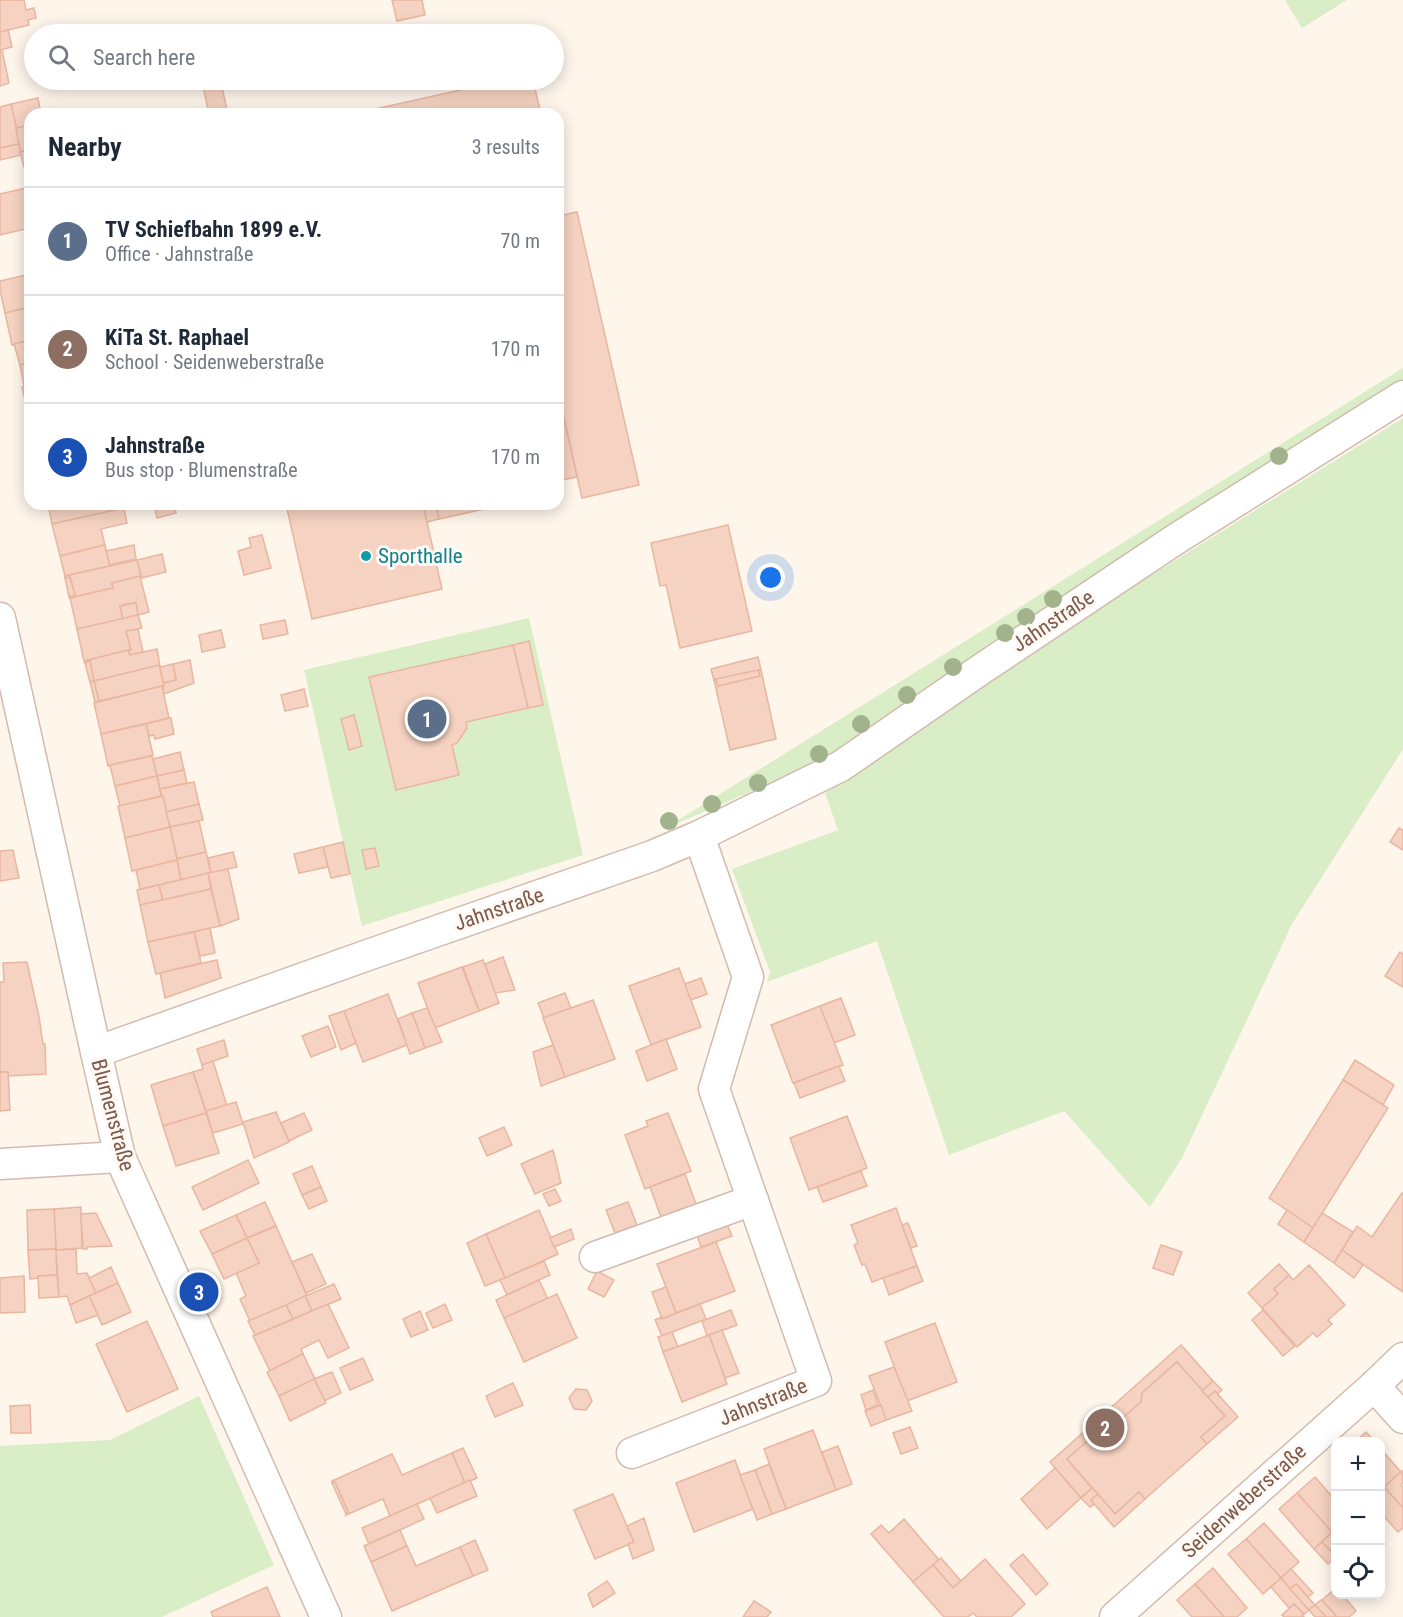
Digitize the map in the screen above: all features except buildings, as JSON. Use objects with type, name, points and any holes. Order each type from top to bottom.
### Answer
[{"type":"street","name":"Jahnstraße","points":[[96,1052],[652,856],[699,836],[841,766],[1166,546],[1403,396]]},
{"type":"street","name":"Blumenstraße","points":[[0,618],[120,1157],[326,1617]]},
{"type":"street","name":"Jahnstraße","points":[[632,1453],[816,1381],[714,1089],[748,977],[699,836]]},
{"type":"street","points":[[0,1164],[120,1157]]},
{"type":"street","points":[[596,1257],[753,1200]]},
{"type":"street","name":"Seidenweberstraße","points":[[1115,1617],[1403,1358]]},
{"type":"street","points":[[1374,1386],[1403,1418]]},
{"type":"green space","points":[[1285,0],[1347,0],[1302,28]]},
{"type":"green space","points":[[1403,368],[1403,385],[840,753],[664,829]]},
{"type":"green space","points":[[1403,418],[1403,749],[1292,924],[1182,1158],[1150,1207],[1064,1111],[949,1155],[877,941],[767,982],[770,972],[732,869],[838,830],[825,793],[1104,605]]},
{"type":"green space","points":[[529,618],[583,855],[362,926],[304,670]]},
{"type":"green space","points":[[199,1396],[274,1565],[162,1617],[0,1617],[0,1446],[110,1440]]},
{"type":"place","name":"Sporthalle","points":[[366,556]]},
{"type":"place","name":"TV Schiefbahn 1899 e.V.","points":[[427,719]]},
{"type":"place","name":"Jahnstraße","points":[[199,1292]]},
{"type":"place","name":"KiTa St. Raphael","points":[[1105,1428]]}]
